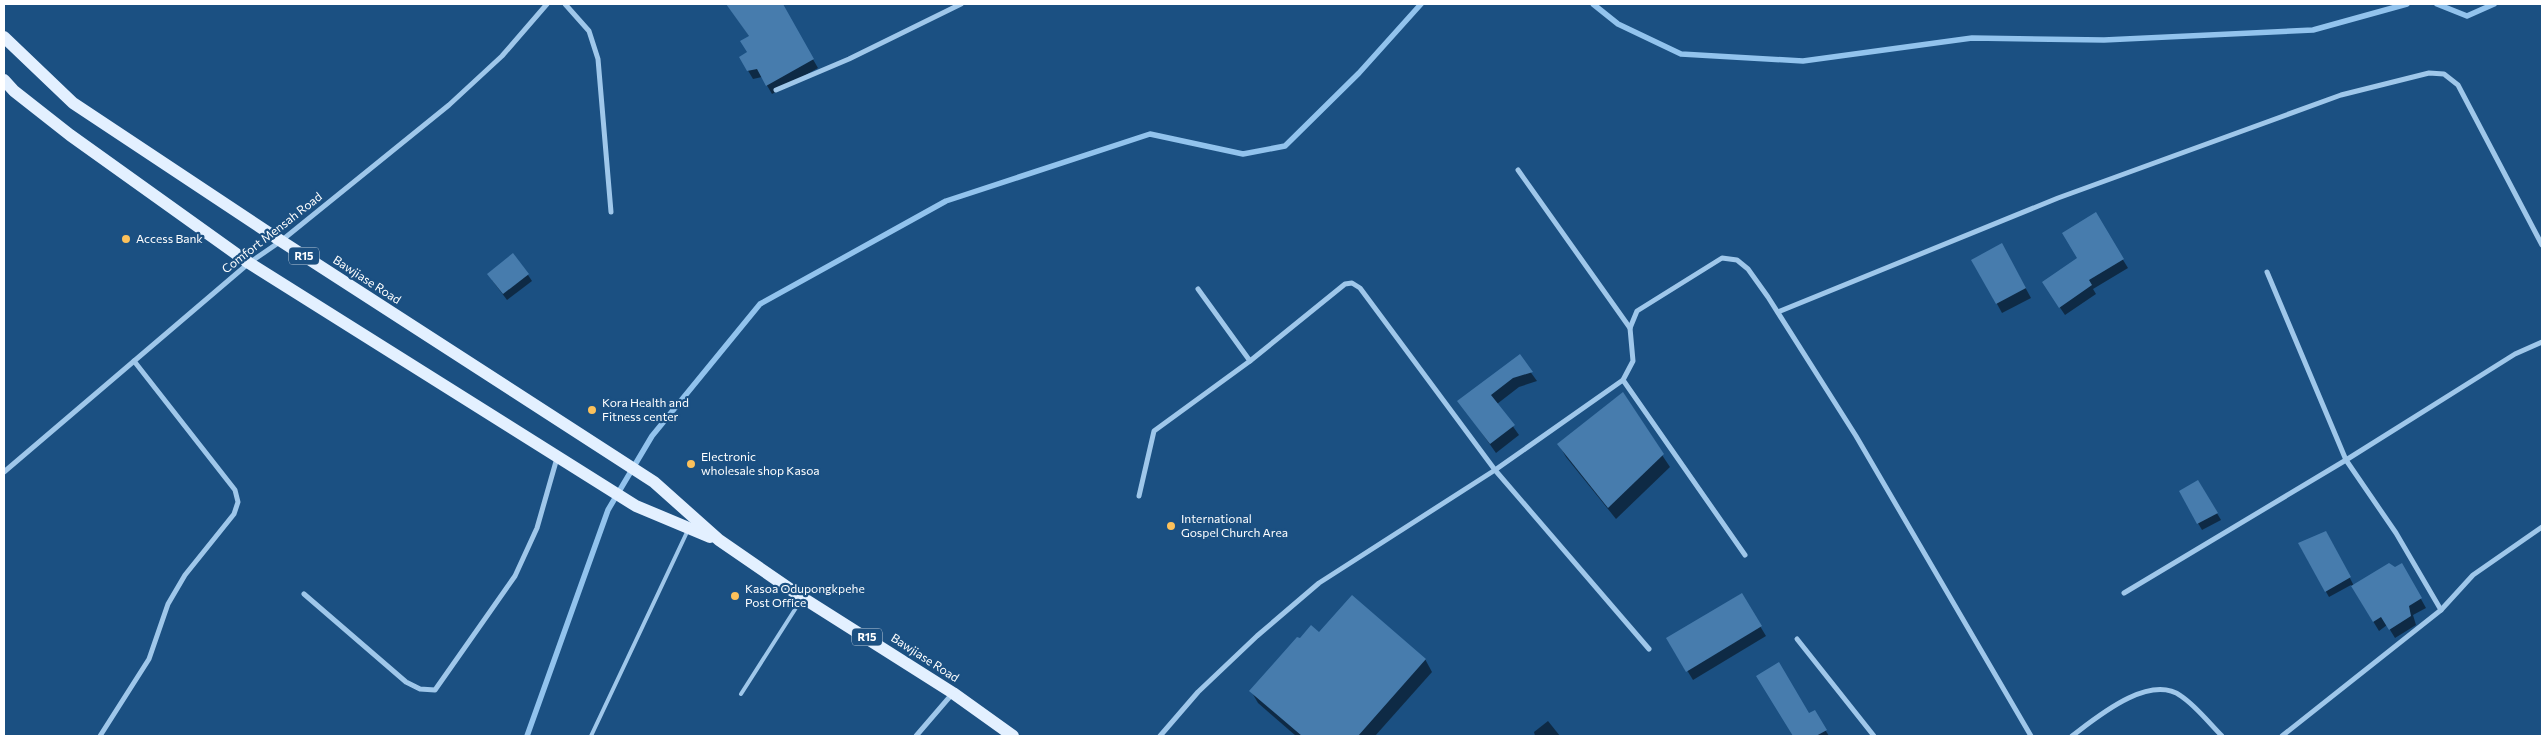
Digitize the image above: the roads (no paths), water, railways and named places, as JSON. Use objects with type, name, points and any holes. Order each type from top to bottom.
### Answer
[{"type":"main road","name":"Bawjiase Road","points":[[4,37],[73,103],[281,241],[617,457],[654,482],[719,540],[802,598],[953,693],[1013,736]]},
{"type":"main road","name":"Bawjiase Road","points":[[4,80],[14,91],[70,136],[248,263],[636,506],[719,540]]},
{"type":"street","name":"Comfort Mensah Road","points":[[4,472],[248,263],[281,241],[449,105],[502,56],[547,4]]},
{"type":"street","points":[[566,4],[589,31],[598,59],[611,212]]},
{"type":"street","points":[[776,90],[849,59],[961,4]]},
{"type":"street","points":[[1778,312],[2058,198],[2342,95],[2428,72],[2444,74],[2458,85],[2542,245]]},
{"type":"street","points":[[1518,170],[1630,328]]},
{"type":"street","points":[[1160,736],[1198,692],[1257,636],[1319,583],[1495,470],[1623,380],[1633,361],[1630,328],[1637,311],[1722,258],[1737,260],[1748,269],[1778,312],[1856,436],[2031,736]]},
{"type":"street","points":[[2267,272],[2346,460],[2396,533],[2441,610]]},
{"type":"street","points":[[1139,496],[1154,431],[1250,361],[1345,284],[1352,283],[1360,288],[1495,470],[1649,649]]},
{"type":"street","points":[[1198,289],[1250,361]]},
{"type":"street","points":[[2124,593],[2346,460],[2515,354],[2542,342]]},
{"type":"street","points":[[100,736],[149,659],[168,604],[185,575],[234,514],[238,502],[236,490],[134,361]]},
{"type":"street","points":[[1623,380],[1745,555]]},
{"type":"street","points":[[304,594],[406,682],[420,689],[435,690],[515,576],[537,528],[557,457]]},
{"type":"street","points":[[2282,736],[2441,610],[2473,575],[2542,527]]},
{"type":"street","points":[[1797,639],[1874,736]]},
{"type":"street","points":[[2072,736],[2116,703],[2154,690],[2170,690],[2180,695],[2222,736]]},
{"type":"street","points":[[916,736],[953,693]]},
{"type":"lane","points":[[593,736],[689,528]]},
{"type":"lane","points":[[740,694],[802,598]]},
{"type":"waterway","points":[[527,736],[608,510],[652,436],[760,304],[946,201],[1150,134],[1243,154],[1285,146],[1359,73],[1421,4]]},
{"type":"waterway","points":[[1593,4],[1618,24],[1681,54],[1803,61],[1972,38],[2104,40],[2313,30],[2407,4]]},
{"type":"waterway","points":[[2437,4],[2467,16],[2494,4]]},
{"type":"place","name":"Access Bank","points":[[126,239]]},
{"type":"place","name":"Kora Health and Fitness center","points":[[592,410]]},
{"type":"place","name":"Electronic wholesale shop Kasoa","points":[[691,464]]},
{"type":"place","name":"International Gospel Church Area","points":[[1171,526]]},
{"type":"place","name":"Kasoa Odupongkpehe Post Office","points":[[735,596]]}]
